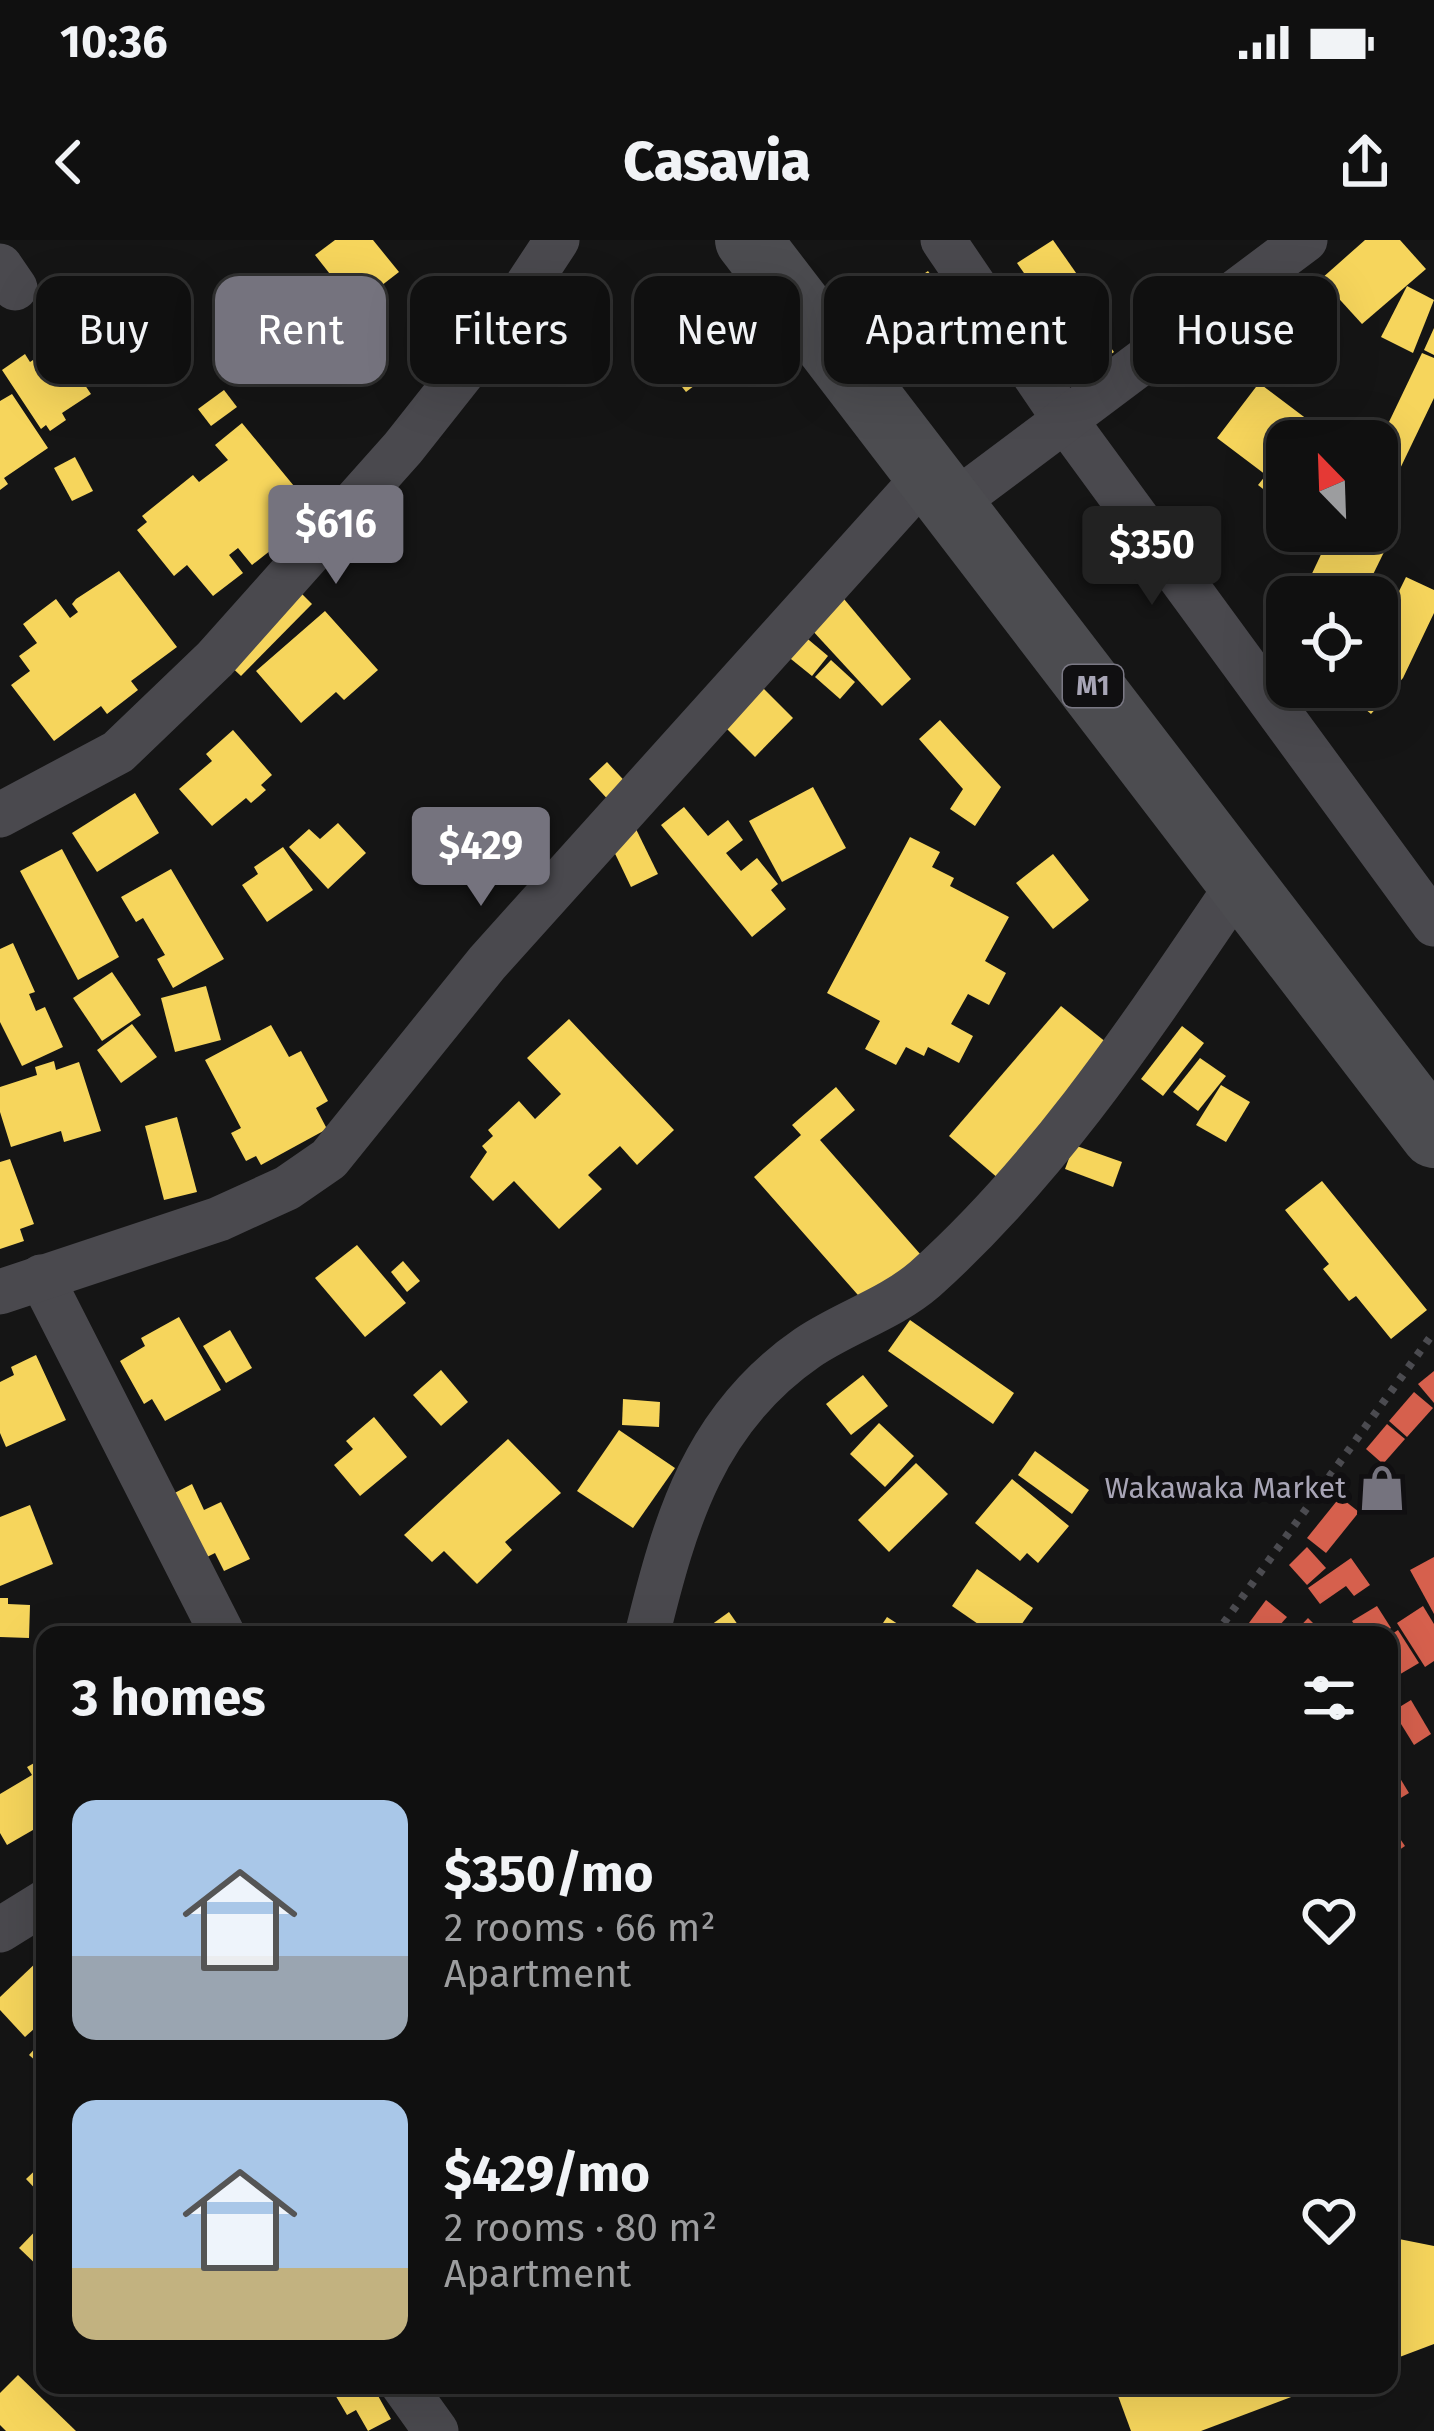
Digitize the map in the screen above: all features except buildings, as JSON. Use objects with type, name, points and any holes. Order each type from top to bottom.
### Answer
[{"type":"highway","name":"M1","points":[[748,240],[1434,1135]]},
{"type":"street","points":[[0,814],[118,752],[215,659],[404,448],[537,276],[556,240]]},
{"type":"street","points":[[943,240],[1065,420],[1434,924]]},
{"type":"street","points":[[218,1626],[20,1284],[219,1219],[287,1188],[329,1159],[487,964],[941,488],[1065,420],[1305,240]]},
{"type":"street","points":[[649,1626],[669,1543],[697,1469],[754,1396],[808,1347],[867,1320],[939,1264],[1089,1104],[1242,879]]},
{"type":"street","points":[[0,1930],[36,1908]]},
{"type":"street","points":[[409,2394],[436,2431]]},
{"type":"path","points":[[1222,1626],[1434,1332]]},
{"type":"place","name":"Wakawaka Market","points":[[1382,1488]]}]
